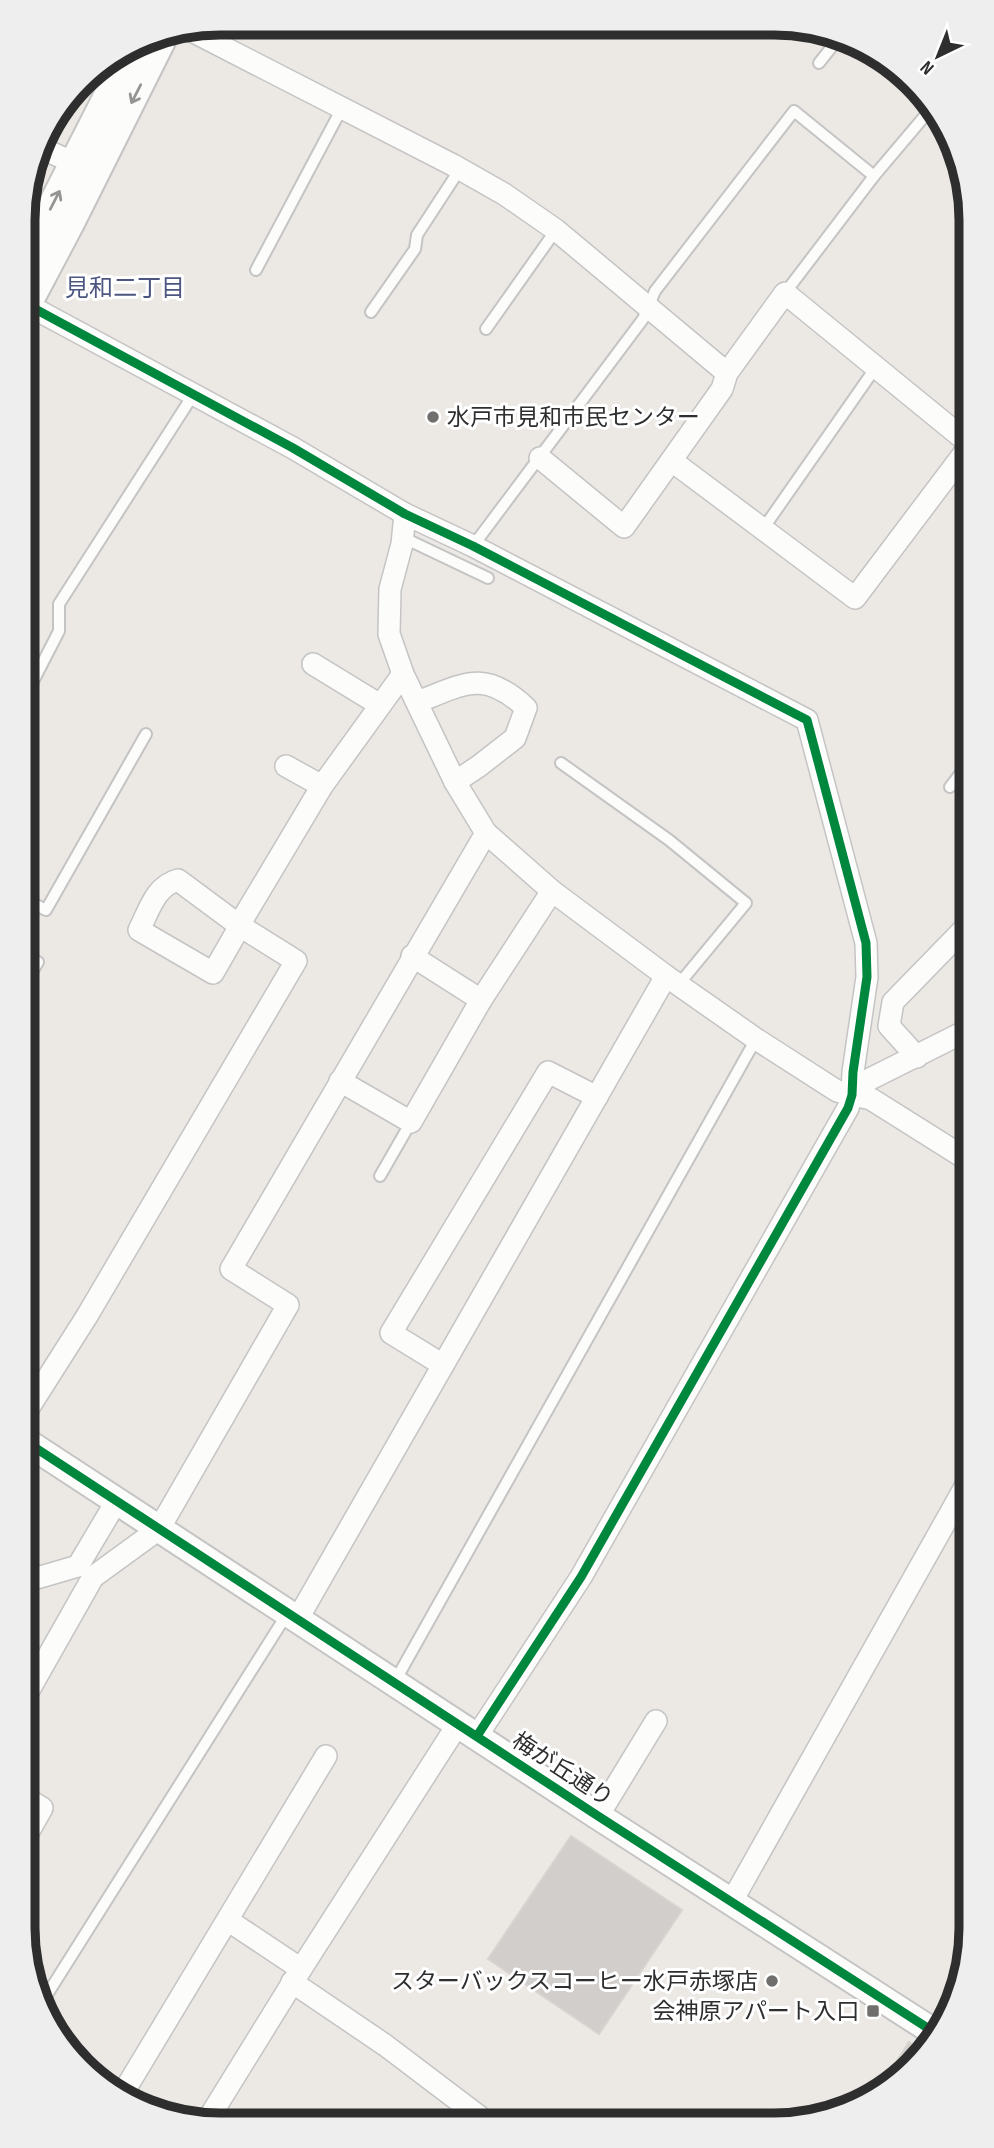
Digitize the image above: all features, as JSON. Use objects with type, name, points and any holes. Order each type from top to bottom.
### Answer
[{"type":"street","points":[[203,36],[505,194],[556,230],[649,305],[727,373]]},
{"type":"street","points":[[35,289],[160,45]]},
{"type":"street","points":[[35,238],[124,62]]},
{"type":"street","points":[[48,151],[74,163]]},
{"type":"street","points":[[540,458],[624,527],[722,389],[727,373],[785,293],[959,435]]},
{"type":"street","points":[[35,312],[293,448],[405,514],[473,546],[807,720],[866,943],[867,977],[848,1108],[580,1577],[468,1730],[296,1975],[212,2113]]},
{"type":"street","points":[[672,461],[855,598],[959,460]]},
{"type":"street","points":[[405,514],[390,589],[389,634],[403,674],[455,782],[486,833],[552,891],[756,1039],[837,1091],[870,1099],[959,1154]]},
{"type":"street","points":[[313,664],[380,705]]},
{"type":"street","points":[[35,1397],[87,1316],[296,961],[240,926],[178,880],[168,883],[159,891],[139,930],[213,973],[240,926],[245,915],[322,786],[403,674]]},
{"type":"street","points":[[418,702],[461,685],[481,682],[510,692],[526,708],[515,738],[455,782]]},
{"type":"street","points":[[286,766],[322,786]]},
{"type":"street","points":[[35,1679],[93,1577],[159,1529],[288,1304],[231,1269],[486,833]]},
{"type":"street","points":[[340,1081],[411,1122],[481,1000],[552,891]]},
{"type":"street","points":[[917,1057],[889,1026],[893,1002],[959,934]]},
{"type":"street","points":[[412,957],[481,1000]]},
{"type":"street","points":[[292,1617],[443,1365],[597,1097],[673,980]]},
{"type":"street","points":[[852,1095],[870,1079],[959,1036]]},
{"type":"street","points":[[443,1365],[391,1333],[548,1072],[597,1097]]},
{"type":"street","name":"梅が丘通り","points":[[35,1448],[929,2029]]},
{"type":"street","points":[[732,1901],[959,1498]]},
{"type":"street","points":[[35,1579],[78,1566],[116,1502]]},
{"type":"street","points":[[598,1816],[656,1721]]},
{"type":"street","points":[[126,2087],[326,1756]]},
{"type":"street","points":[[35,1804],[42,1808],[35,1820]]},
{"type":"street","points":[[229,1921],[475,2113]]},
{"type":"lane","points":[[820,63],[834,45]]},
{"type":"lane","points":[[256,270],[342,108]]},
{"type":"lane","points":[[473,546],[643,318],[655,291],[794,111],[874,176]]},
{"type":"lane","points":[[785,293],[874,176],[926,115]]},
{"type":"lane","points":[[371,312],[415,248],[417,235],[460,169]]},
{"type":"lane","points":[[486,329],[556,230]]},
{"type":"lane","points":[[763,529],[876,368]]},
{"type":"lane","points":[[35,678],[59,631],[59,604],[193,395]]},
{"type":"lane","points":[[402,537],[488,578]]},
{"type":"lane","points":[[35,904],[46,910],[146,734]]},
{"type":"lane","points":[[561,763],[669,840],[746,903],[673,980]]},
{"type":"lane","points":[[950,787],[959,775]]},
{"type":"lane","points":[[35,967],[38,962]]},
{"type":"lane","points":[[394,1683],[756,1039]]},
{"type":"lane","points":[[380,1176],[411,1122]]},
{"type":"lane","points":[[47,1994],[292,1617]]},
{"type":"building","points":[[571,1836],[682,1910],[599,2034],[488,1959]]},
{"type":"building","points":[[909,2042],[916,2046],[913,2050],[890,2072]]},
{"type":"cycle path","points":[[35,309],[293,448],[405,514],[473,546],[807,720],[866,943],[867,977],[848,1108],[581,1577],[477,1736]]},
{"type":"cycle path","points":[[35,1448],[929,2029]]},
{"type":"place","name":"水戸市見和市民センター","points":[[433,417]]},
{"type":"place","name":"スターバックスコーヒー水戸赤塚店","points":[[772,1981]]},
{"type":"place","name":"会神原アパート入口","points":[[873,2011]]},
{"type":"district","name":"見和二丁目","points":[[125,288]]}]
